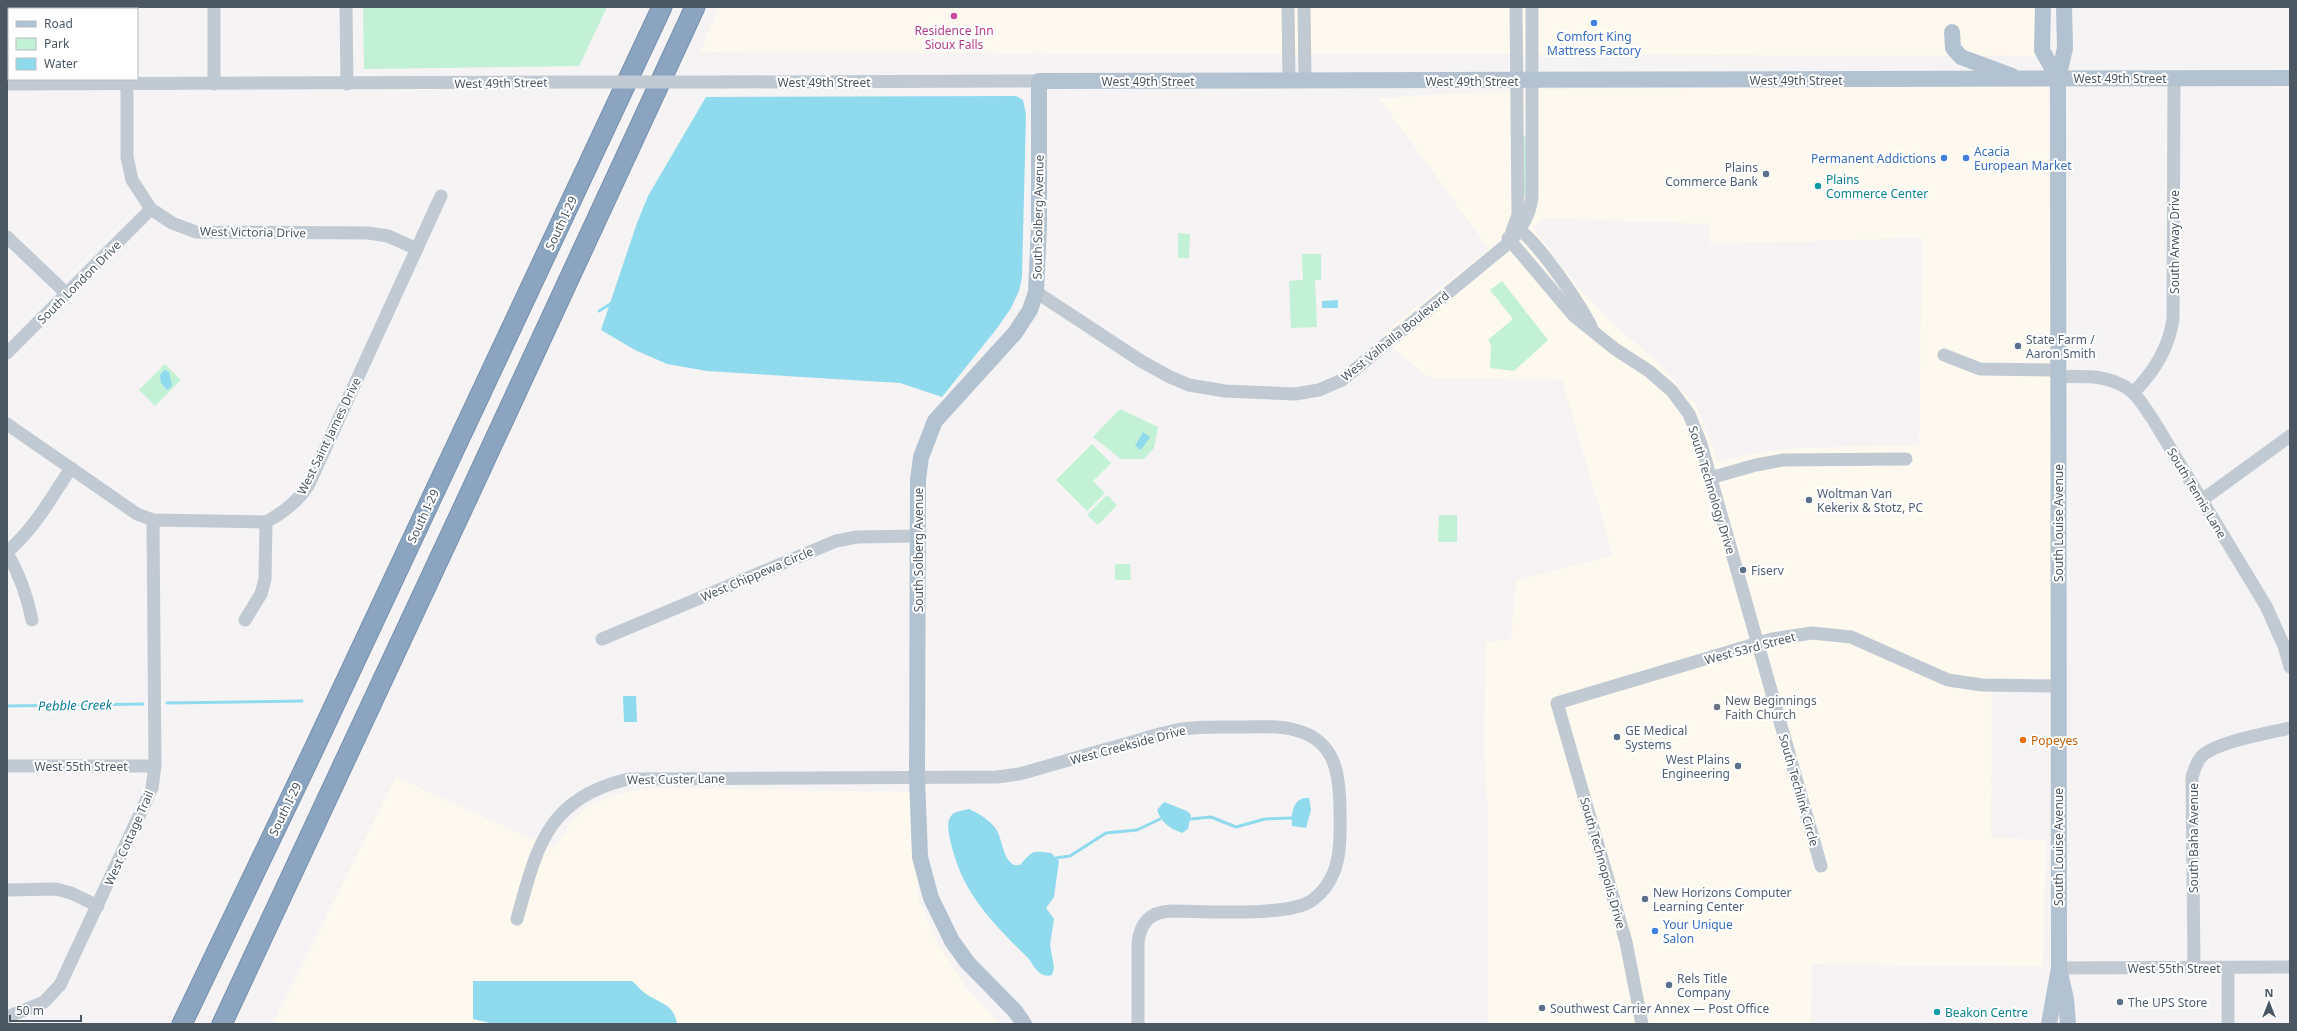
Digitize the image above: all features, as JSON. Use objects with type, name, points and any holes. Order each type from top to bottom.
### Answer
[{"type":"highway","name":"South I-29","points":[[182,1024],[312,753],[662,7]]},
{"type":"highway","points":[[222,1024],[695,7]]},
{"type":"main road","name":"South Louise Avenue","points":[[2043,7],[2042,50],[2058,79]]},
{"type":"main road","name":"South Louise Avenue","points":[[2050,1024],[2058,968],[2058,79],[2064,48],[2064,7]]},
{"type":"main road","points":[[1952,32],[1953,48],[1961,57],[1981,63],[2018,79]]},
{"type":"main road","name":"West 49th Street","points":[[1040,81],[2290,78]]},
{"type":"main road","name":"South Solberg Avenue","points":[[1024,1024],[1015,1011],[967,962],[952,941],[931,898],[924,877],[919,844],[917,777],[918,536],[921,457],[930,430],[945,408],[1014,333],[1030,310],[1036,292],[1040,226],[1040,81]]},
{"type":"main road","name":"South Louise Avenue","points":[[2058,968],[2066,999],[2068,1024]]},
{"type":"street","points":[[214,7],[214,84]]},
{"type":"street","points":[[346,7],[347,84]]},
{"type":"street","points":[[1288,7],[1289,81]]},
{"type":"street","points":[[1304,7],[1305,81]]},
{"type":"street","points":[[1516,7],[1524,81]]},
{"type":"street","points":[[1524,81],[1532,7]]},
{"type":"street","name":"South Arway Drive","points":[[2133,393],[2160,359],[2169,341],[2174,319],[2174,78]]},
{"type":"street","name":"West 49th Street","points":[[7,84],[85,81],[127,84],[347,84],[1040,81]]},
{"type":"street","name":"West Valhalla Boulevard","points":[[1036,292],[1141,361],[1170,377],[1189,385],[1224,391],[1306,393],[1330,386],[1351,373],[1511,236],[1528,215],[1532,197],[1524,81]]},
{"type":"street","name":"West Victoria Drive","points":[[127,84],[127,157],[132,180],[151,209],[172,223],[196,232],[368,233],[388,236],[417,249]]},
{"type":"street","name":"West Saint James Drive","points":[[266,522],[289,508],[300,498],[308,486],[440,196]]},
{"type":"street","name":"South London Drive","points":[[7,353],[151,209]]},
{"type":"street","name":"South Technology Drive","points":[[1511,236],[1566,308],[1615,349],[1649,371],[1672,391],[1689,414],[1710,478],[1758,644]]},
{"type":"street","points":[[7,237],[67,294]]},
{"type":"street","name":"South Tennis Lane","points":[[1944,355],[1980,369],[2058,373],[2103,378],[2116,383],[2133,393],[2152,418],[2266,606],[2284,646],[2290,667]]},
{"type":"street","points":[[7,424],[137,514],[153,520],[266,522],[265,580],[261,594],[245,620]]},
{"type":"street","points":[[2202,500],[2290,436]]},
{"type":"street","points":[[1710,478],[1756,465],[1783,460],[1906,459]]},
{"type":"street","points":[[32,620],[28,597],[22,578],[7,552],[24,538],[36,523],[71,468]]},
{"type":"street","name":"West Cottage Trail","points":[[7,1017],[44,1002],[60,985],[152,788],[155,766],[153,520]]},
{"type":"street","name":"West Chippewa Circle","points":[[602,639],[836,541],[857,537],[918,536]]},
{"type":"street","name":"West 53rd Street","points":[[1557,703],[1786,636],[1812,633],[1835,634],[1865,642],[1948,680],[1982,685],[2058,686]]},
{"type":"street","name":"South Techlink Circle","points":[[1758,644],[1821,866]]},
{"type":"street","name":"South Technopolis Drive","points":[[1557,703],[1626,942],[1642,1024]]},
{"type":"street","name":"West Creekside Drive","points":[[917,777],[997,777],[1019,774],[1164,733],[1205,727],[1286,728],[1307,734],[1325,749],[1335,764],[1340,784],[1340,851],[1330,880],[1311,900],[1294,908],[1272,910],[1167,911],[1150,916],[1140,930],[1138,943],[1138,1024]]},
{"type":"street","name":"South Baha Avenue","points":[[2194,967],[2192,778],[2195,767],[2201,757],[2218,748],[2290,728]]},
{"type":"street","name":"West 55th Street","points":[[7,766],[155,766]]},
{"type":"street","name":"West Custer Lane","points":[[517,919],[537,851],[550,826],[565,809],[586,794],[607,784],[628,779],[659,778],[917,777]]},
{"type":"street","points":[[7,890],[56,889],[71,893],[98,906]]},
{"type":"street","name":"West 55th Street","points":[[2058,968],[2290,967]]},
{"type":"street","points":[[2228,968],[2228,1024]]},
{"type":"shaded area","points":[[719,7],[2037,7],[2037,56],[700,52]]},
{"type":"shaded area","points":[[2048,86],[2053,679],[1992,678],[1991,838],[2046,840],[2043,967],[1812,964],[1811,1024],[1488,1024],[1488,816],[1484,746],[1486,642],[1511,639],[1516,581],[1613,555],[1562,380],[1430,378],[1396,351],[1381,335],[1489,249],[1379,98],[1541,89]],"holes":[[[1543,218],[1710,224],[1710,244],[1922,238],[1919,445],[1800,448],[1756,453],[1718,462],[1696,405],[1653,358],[1613,324],[1574,283],[1533,228]]]},
{"type":"shaded area","points":[[396,777],[554,849],[572,821],[589,805],[623,793],[651,788],[913,792],[919,901],[938,944],[966,987],[1000,1024],[273,1024]]},
{"type":"green space","points":[[363,7],[607,7],[579,66],[364,69]]},
{"type":"green space","points":[[1523,135],[1526,138],[1526,197],[1523,197]]},
{"type":"green space","points":[[1178,233],[1190,234],[1189,258],[1178,258]]},
{"type":"green space","points":[[1302,254],[1321,254],[1321,280],[1315,280],[1317,327],[1291,328],[1289,281],[1303,280]]},
{"type":"green space","points":[[1502,281],[1548,340],[1514,371],[1490,368],[1491,344],[1488,340],[1513,319],[1490,290]]},
{"type":"green space","points":[[165,364],[181,380],[155,406],[139,390]]},
{"type":"green space","points":[[1120,409],[1158,427],[1154,448],[1144,459],[1121,459],[1093,437]]},
{"type":"green space","points":[[1092,444],[1111,463],[1093,481],[1105,493],[1087,511],[1056,480]]},
{"type":"green space","points":[[1107,495],[1117,505],[1098,525],[1087,515]]},
{"type":"green space","points":[[1439,515],[1457,515],[1457,542],[1438,542]]},
{"type":"green space","points":[[1115,564],[1130,564],[1131,580],[1115,580]]},
{"type":"water","points":[[1016,96],[1023,100],[1026,114],[1022,277],[1019,291],[1011,308],[998,327],[942,397],[900,383],[707,371],[667,364],[635,350],[601,330],[637,223],[648,196],[706,97]]},
{"type":"water","points":[[1338,300],[1338,308],[1322,308],[1322,301]]},
{"type":"water","points":[[164,370],[169,372],[172,385],[167,390],[161,383],[160,375]]},
{"type":"water","points":[[1143,432],[1150,437],[1141,450],[1135,446]]},
{"type":"water","points":[[623,696],[636,696],[637,722],[624,722]]},
{"type":"water","points":[[1304,798],[1309,798],[1311,810],[1306,828],[1292,826],[1293,809],[1297,802]]},
{"type":"water","points":[[1164,802],[1187,811],[1191,815],[1188,829],[1182,833],[1173,829],[1164,822],[1157,810]]},
{"type":"water","points":[[969,809],[994,826],[1007,858],[1014,865],[1020,865],[1030,854],[1036,852],[1051,853],[1059,861],[1054,897],[1046,908],[1054,919],[1050,945],[1054,967],[1052,975],[1043,975],[1037,970],[1027,957],[989,917],[969,890],[961,875],[949,836],[948,825],[951,815],[959,811]]},
{"type":"water","points":[[473,981],[632,981],[646,994],[665,1004],[674,1013],[677,1024],[494,1024],[473,1019]]},
{"type":"waterway","points":[[599,311],[612,303]]},
{"type":"waterway","name":"Pebble Creek","points":[[167,703],[302,701]]},
{"type":"waterway","name":"Pebble Creek","points":[[7,706],[143,704]]},
{"type":"waterway","points":[[1191,819],[1211,817],[1236,827],[1265,819],[1291,818]]},
{"type":"waterway","points":[[1056,858],[1070,856],[1106,833],[1137,830],[1160,819]]},
{"type":"place","name":"Residence Inn Sioux Falls","points":[[954,16]]},
{"type":"place","name":"Comfort King Mattress Factory","points":[[1594,23]]},
{"type":"place","name":"Permanent Addictions","points":[[1944,158]]},
{"type":"place","name":"Acacia European Market","points":[[1966,158]]},
{"type":"place","name":"Plains Commerce Bank","points":[[1766,174]]},
{"type":"place","name":"Plains Commerce Center","points":[[1818,186]]},
{"type":"place","name":"State Farm / Aaron Smith","points":[[2018,346]]},
{"type":"place","name":"Woltman Van Kekerix & Stotz, PC","points":[[1809,500]]},
{"type":"place","name":"Fiserv","points":[[1743,570]]},
{"type":"place","name":"New Beginnings Faith Church","points":[[1717,707]]},
{"type":"place","name":"GE Medical Systems","points":[[1617,737]]},
{"type":"place","name":"Popeyes","points":[[2023,740]]},
{"type":"place","name":"West Plains Engineering","points":[[1738,766]]},
{"type":"place","name":"New Horizons Computer Learning Center","points":[[1645,899]]},
{"type":"place","name":"Your Unique Salon","points":[[1655,931]]},
{"type":"place","name":"Rels Title Company","points":[[1669,985]]},
{"type":"place","name":"The UPS Store","points":[[2120,1002]]},
{"type":"place","name":"Southwest Carrier Annex — Post Office","points":[[1542,1008]]},
{"type":"place","name":"Beakon Centre","points":[[1937,1012]]}]
